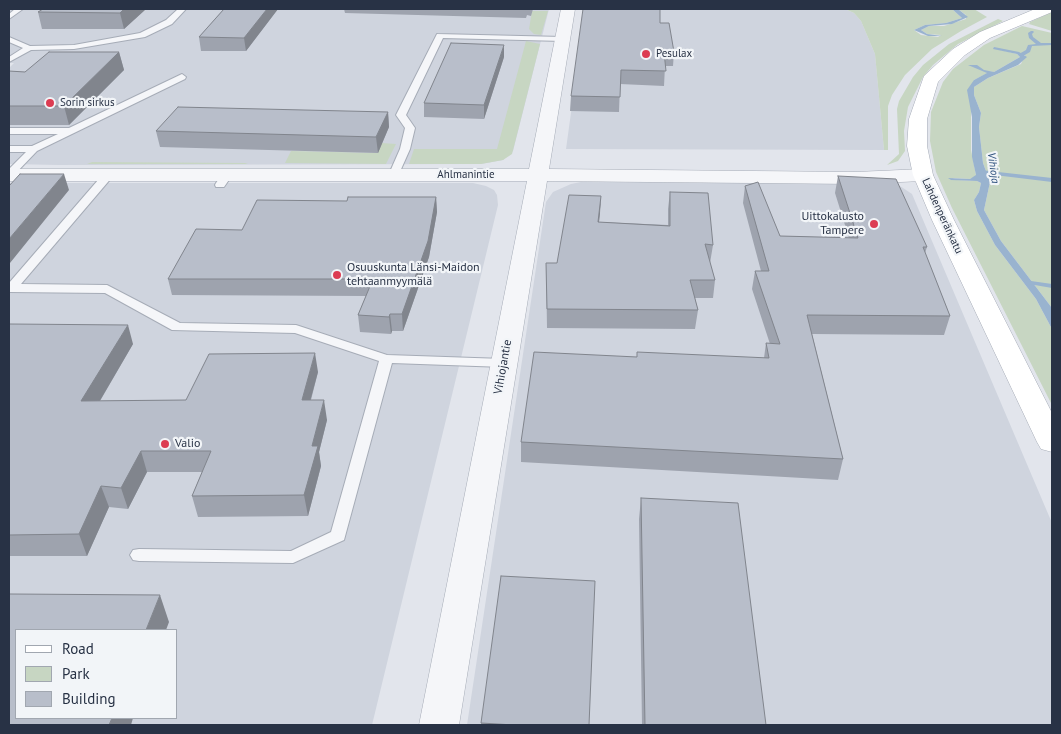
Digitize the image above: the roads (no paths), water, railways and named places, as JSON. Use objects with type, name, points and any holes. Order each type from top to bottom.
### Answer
[{"type":"main road","name":"Lahdenperänkatu","points":[[1047,9],[985,35],[959,52],[930,80],[918,119],[917,146],[923,175],[1052,442]]},
{"type":"street","name":"Vihiojantie","points":[[439,725],[568,9]]},
{"type":"street","name":"Ahlmanintie","points":[[9,174],[109,174],[224,180],[394,174],[856,178],[923,175]]},
{"type":"lane","points":[[9,17],[19,9]]},
{"type":"lane","points":[[9,40],[28,48],[74,47],[142,35],[169,22],[182,9]]},
{"type":"lane","points":[[394,174],[405,149],[410,128],[401,115],[440,36],[563,38]]},
{"type":"lane","points":[[9,60],[28,48]]},
{"type":"lane","points":[[9,174],[34,149],[182,77]]},
{"type":"lane","points":[[9,130],[72,131]]},
{"type":"lane","points":[[9,148],[34,149]]},
{"type":"lane","points":[[10,288],[109,174]]},
{"type":"lane","points":[[10,288],[107,289],[177,327],[296,329],[386,359],[504,363]]},
{"type":"lane","points":[[139,555],[293,557],[338,536],[386,359]]},
{"type":"water","points":[[952,9],[958,9],[968,17],[952,24],[929,26],[921,30],[927,34],[942,36],[928,36],[914,30],[925,25],[946,23],[962,18]]},
{"type":"water","points":[[994,47],[1019,52],[1027,57],[1018,65],[988,78],[974,87],[974,95],[981,113],[979,127],[983,163],[990,182],[984,210],[1001,241],[1052,308],[1052,329],[1036,299],[995,245],[977,211],[974,200],[979,192],[981,183],[977,181],[951,180],[948,178],[970,179],[976,175],[972,157],[972,117],[967,90],[974,80],[987,73],[968,65],[977,65],[984,70],[994,72],[1020,57],[1017,54],[993,49]]},
{"type":"waterway","points":[[1032,32],[1030,33],[1031,38],[1039,44]]},
{"type":"waterway","points":[[1021,55],[1028,51],[1031,45],[1052,44]]},
{"type":"waterway","name":"Vihioja","points":[[980,172],[1052,180]]},
{"type":"waterway","points":[[1031,283],[1052,286]]},
{"type":"place","name":"Pesulax","points":[[646,54]]},
{"type":"place","name":"Sorin sirkus","points":[[50,103]]},
{"type":"place","name":"Uittokalusto Tampere","points":[[874,224]]},
{"type":"place","name":"Osuuskunta Länsi-Maidon tehtaanmyymälä","points":[[337,275]]},
{"type":"place","name":"Valio","points":[[165,444]]}]
